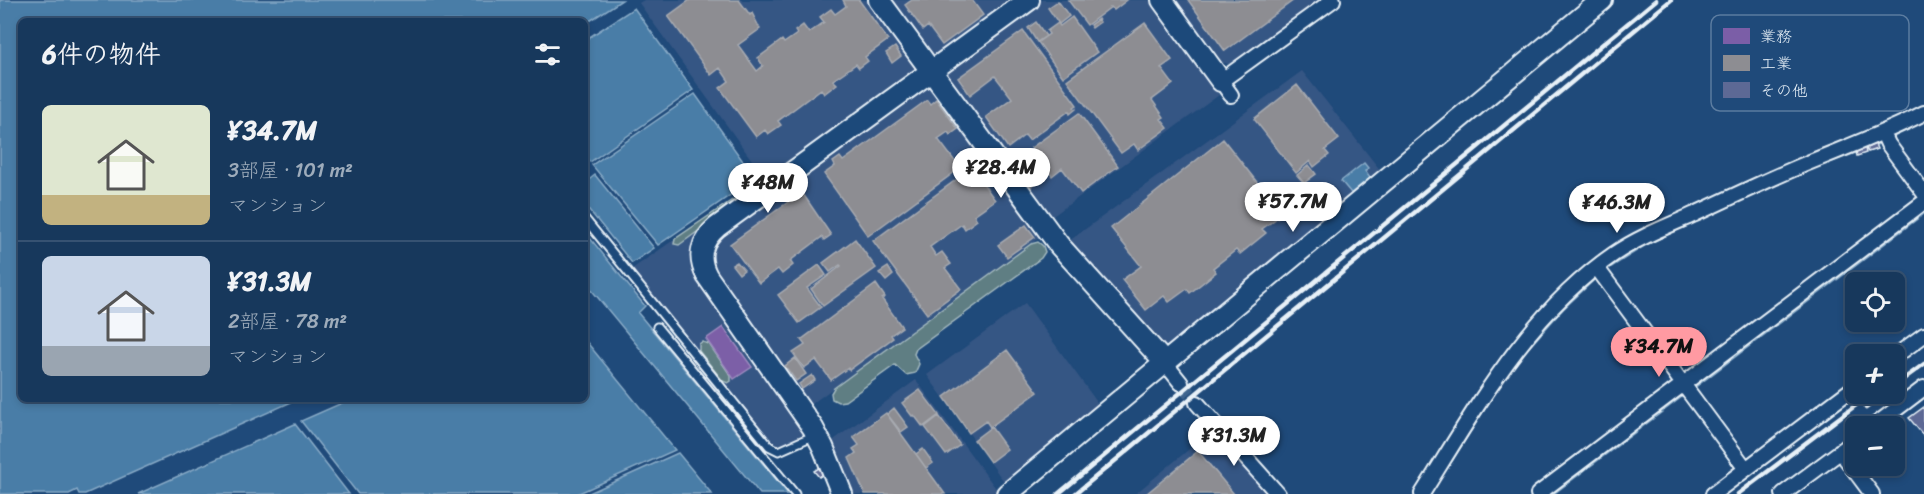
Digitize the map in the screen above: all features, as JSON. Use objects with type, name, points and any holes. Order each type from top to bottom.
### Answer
[{"type":"street","points":[[879,0],[1059,245],[1181,383]]},
{"type":"street","points":[[842,494],[816,434],[707,276],[701,262],[703,246],[706,239],[717,228],[1029,0]]},
{"type":"street","points":[[1162,0],[1226,88],[1333,0]]},
{"type":"street","points":[[1007,494],[1602,0]]},
{"type":"street","points":[[1422,494],[1488,390],[1521,344],[1559,302],[1597,268],[1626,247],[1650,234],[1924,113]]},
{"type":"street","points":[[1883,133],[1888,144],[1924,193]]},
{"type":"street","points":[[1538,494],[1924,202]]},
{"type":"street","points":[[1597,268],[1746,469]]},
{"type":"street","points":[[1905,349],[1924,335]]},
{"type":"street","points":[[1887,416],[1924,388]]},
{"type":"street","points":[[1713,494],[1845,394]]},
{"type":"street","points":[[1197,402],[1278,494]]},
{"type":"street","points":[[1784,494],[1845,448]]},
{"type":"street","points":[[1840,451],[1872,494]]},
{"type":"lane","points":[[588,223],[769,446],[779,451],[816,434]]},
{"type":"lane","points":[[657,327],[795,494]]},
{"type":"shaded area","points":[[0,0],[622,0],[588,22],[588,18],[18,18],[18,402],[291,402],[85,494],[79,494],[77,490],[69,494],[0,494]]},
{"type":"shaded area","points":[[644,0],[1150,0],[1219,95],[1035,229],[1040,237],[795,416],[806,433],[777,447],[632,269],[764,177],[639,3]]},
{"type":"shaded area","points":[[1174,0],[1322,0],[1233,65],[1220,62]]},
{"type":"shaded area","points":[[634,8],[693,90],[590,162],[588,160],[588,38]]},
{"type":"shaded area","points":[[1302,71],[1381,171],[1169,347],[1163,346],[1069,241]]},
{"type":"shaded area","points":[[695,94],[755,178],[658,245],[592,165]]},
{"type":"shaded area","points":[[1364,163],[1368,168],[1365,171],[1370,178],[1351,193],[1341,181]]},
{"type":"shaded area","points":[[595,175],[654,248],[632,263],[588,209],[588,181]]},
{"type":"shaded area","points":[[588,236],[645,306],[638,313],[788,494],[760,494],[588,286]]},
{"type":"shaded area","points":[[1025,303],[1099,405],[1005,483],[927,375]]},
{"type":"shaded area","points":[[588,344],[675,450],[577,494],[358,494],[301,421],[344,402],[588,402]]},
{"type":"shaded area","points":[[916,380],[997,490],[992,494],[854,494],[831,442]]},
{"type":"shaded area","points":[[295,424],[349,494],[138,494]]},
{"type":"shaded area","points":[[1211,429],[1268,494],[1135,494],[1187,451]]},
{"type":"shaded area","points":[[678,453],[712,494],[587,494]]},
{"type":"green space","points":[[741,194],[741,200],[679,245],[674,244],[675,239]]},
{"type":"green space","points":[[1038,242],[1043,246],[1045,252],[1041,258],[916,349],[914,354],[919,364],[915,373],[906,375],[895,365],[845,401],[838,402],[832,399],[831,393],[834,388],[1031,244]]},
{"type":"green space","points":[[702,342],[709,344],[731,376],[731,381],[728,383],[723,381],[699,351],[699,344]]},
{"type":"building: 業務","points":[[723,327],[752,367],[734,379],[706,339]]},
{"type":"building: 工業","points":[[690,0],[739,0],[750,15],[752,13],[760,29],[738,45],[757,71],[763,66],[758,58],[782,40],[784,43],[797,34],[795,31],[803,25],[809,33],[824,22],[820,17],[831,9],[835,14],[846,6],[843,0],[859,0],[888,40],[865,57],[868,61],[859,68],[856,64],[833,80],[837,84],[824,94],[821,89],[778,121],[781,125],[768,134],[765,130],[756,137],[720,88],[729,81],[720,68],[711,75],[668,16]]},
{"type":"building: 工業","points":[[912,0],[972,0],[983,15],[942,45],[928,26],[923,30],[905,5]]},
{"type":"building: 工業","points":[[1068,0],[1127,0],[1114,10],[1111,7],[1087,25]]},
{"type":"building: 工業","points":[[1188,0],[1294,0],[1225,51]]},
{"type":"building: 工業","points":[[1058,1],[1069,16],[1059,24],[1048,8]]},
{"type":"building: 工業","points":[[1072,17],[1097,52],[1063,77],[1038,42],[1049,34],[1047,31],[1058,23],[1060,26]]},
{"type":"building: 工業","points":[[1098,19],[1100,22],[1092,28],[1090,25]]},
{"type":"building: 工業","points":[[1036,22],[1046,36],[1037,42],[1028,28]]},
{"type":"building: 工業","points":[[1145,23],[1172,60],[1161,68],[1173,84],[1152,100],[1164,117],[1161,119],[1168,128],[1138,150],[1134,144],[1121,153],[1067,80]]},
{"type":"building: 工業","points":[[1023,31],[1077,105],[1070,114],[1069,111],[1029,140],[1025,135],[1008,148],[986,117],[1012,98],[995,76],[970,95],[958,78]]},
{"type":"building: 工業","points":[[895,47],[901,56],[892,63],[886,53]]},
{"type":"building: 工業","points":[[1297,85],[1339,139],[1325,150],[1329,155],[1314,167],[1310,161],[1296,173],[1254,119]]},
{"type":"building: 工業","points":[[936,99],[958,129],[938,139],[960,168],[868,236],[824,174],[835,166],[833,162],[840,157],[843,161],[927,100],[930,104]]},
{"type":"building: 工業","points":[[1079,113],[1118,166],[1081,193],[1062,168],[1052,176],[1031,148]]},
{"type":"building: 工業","points":[[1223,139],[1282,214],[1262,229],[1266,233],[1240,254],[1236,250],[1213,268],[1216,272],[1190,293],[1187,289],[1169,302],[1164,296],[1146,310],[1122,280],[1141,266],[1111,228]]},
{"type":"building: 工業","points":[[1020,156],[1025,163],[1022,166],[1017,159]]},
{"type":"building: 工業","points":[[1309,165],[1316,174],[1304,183],[1297,175]]},
{"type":"building: 工業","points":[[972,168],[995,200],[974,215],[977,220],[965,229],[962,224],[930,247],[936,256],[942,252],[951,264],[945,268],[961,289],[927,314],[873,241]]},
{"type":"building: 工業","points":[[1029,174],[1035,183],[1031,186],[1025,178]]},
{"type":"building: 工業","points":[[799,188],[831,235],[824,240],[822,237],[790,261],[793,265],[782,274],[778,269],[759,283],[730,244],[788,202],[785,198]]},
{"type":"building: 工業","points":[[1026,225],[1035,237],[1007,257],[998,245]]},
{"type":"building: 工業","points":[[855,239],[876,268],[823,306],[811,289],[841,266],[830,272],[823,263]]},
{"type":"building: 工業","points":[[737,262],[744,270],[739,274],[732,265]]},
{"type":"building: 工業","points":[[819,265],[826,275],[807,288],[821,307],[799,323],[778,295]]},
{"type":"building: 工業","points":[[888,267],[893,275],[886,281],[879,273]]},
{"type":"building: 工業","points":[[876,284],[885,297],[882,299],[902,327],[891,335],[893,338],[849,370],[848,368],[831,380],[816,360],[804,368],[793,353],[805,345],[801,340]]},
{"type":"building: 工業","points":[[1007,350],[1038,392],[990,427],[986,421],[969,433],[944,397]]},
{"type":"building: 工業","points":[[795,358],[806,374],[796,381],[785,366]]},
{"type":"building: 工業","points":[[812,375],[815,380],[802,389],[799,384]]},
{"type":"building: 工業","points":[[920,390],[939,415],[923,427],[902,403]]},
{"type":"building: 工業","points":[[894,408],[908,427],[901,432],[887,414]]},
{"type":"building: 工業","points":[[886,413],[945,494],[865,494],[849,458],[856,453],[853,449],[859,445],[853,437]]},
{"type":"building: 工業","points":[[939,416],[960,445],[946,455],[925,427]]},
{"type":"building: 工業","points":[[991,427],[1007,449],[990,462],[974,440]]},
{"type":"building: 工業","points":[[923,449],[933,463],[926,468],[916,454]]},
{"type":"building: 工業","points":[[1198,451],[1234,494],[1146,494]]},
{"type":"building: その他","points":[[1875,144],[1877,149],[1868,152],[1866,148]]},
{"type":"building: その他","points":[[1865,148],[1866,153],[1857,156],[1856,152]]},
{"type":"building: その他","points":[[1924,407],[1924,434],[1923,435],[1909,418]]},
{"type":"building: その他","points":[[819,468],[824,474],[819,477],[814,471]]},
{"type":"waterway","points":[[1892,136],[1911,127]]},
{"type":"waterway","points":[[1826,163],[1880,142]]},
{"type":"waterway","points":[[1693,387],[1924,212]]},
{"type":"waterway","points":[[1610,266],[1643,245],[1676,229]]},
{"type":"waterway","points":[[1529,345],[1563,307],[1595,277]]},
{"type":"waterway","points":[[1445,469],[1494,392]]},
{"type":"waterway","points":[[1551,494],[1682,395]]},
{"type":"tunnel","points":[[1181,383],[1197,403]]},
{"type":"railway","points":[[1058,494],[1656,0]]},
{"type":"railway","points":[[1075,494],[1671,0]]},
{"type":"railway","points":[[1905,378],[1924,364]]},
{"type":"railway","points":[[1738,494],[1857,404]]},
{"type":"railway","points":[[1866,408],[1871,404]]}]
